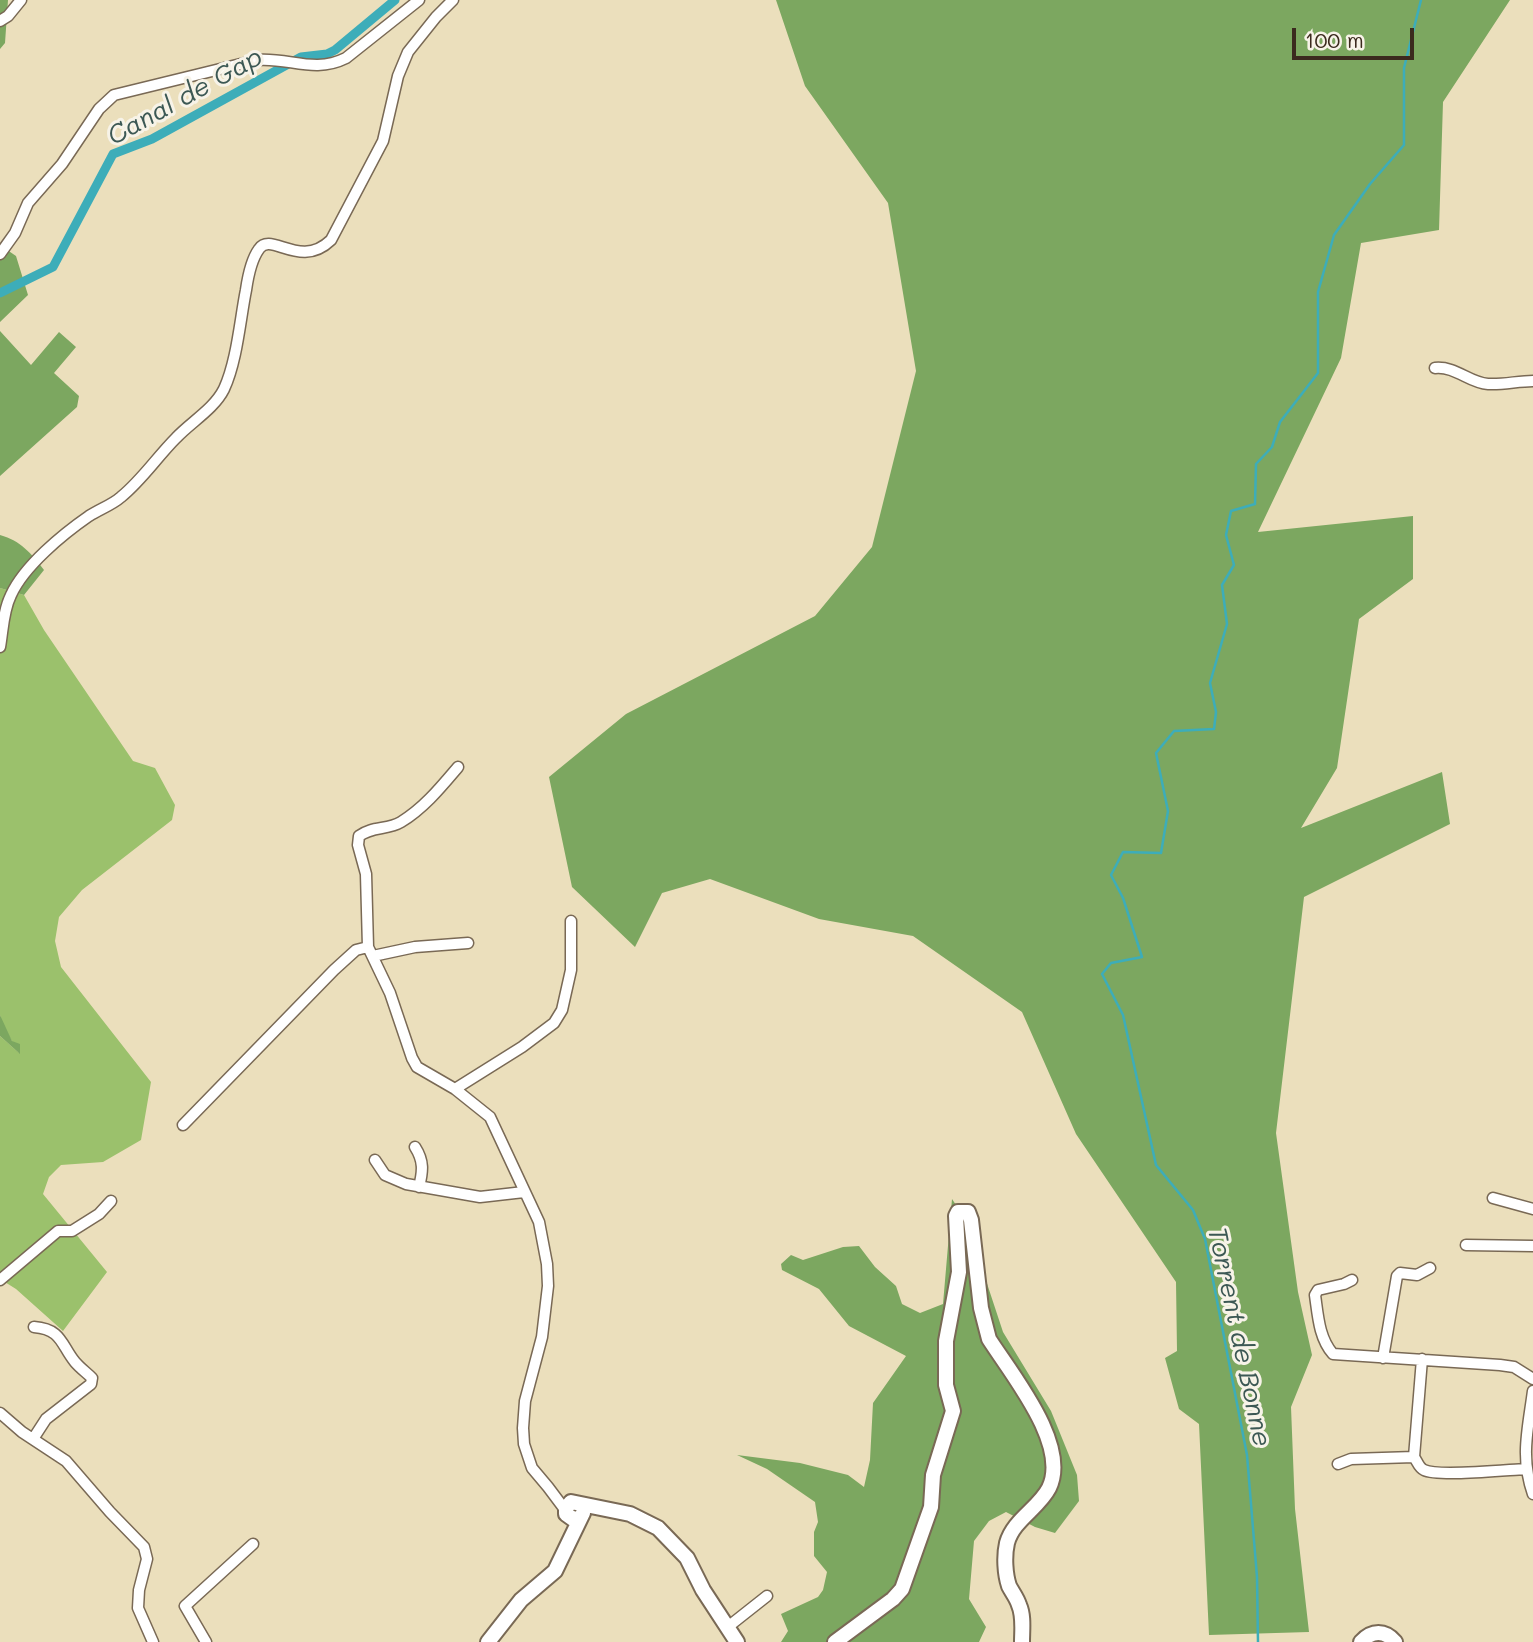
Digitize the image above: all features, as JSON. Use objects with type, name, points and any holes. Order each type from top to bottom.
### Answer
[{"type":"street","points":[[0,22],[21,0]]},
{"type":"street","points":[[0,254],[15,233],[28,203],[62,164],[99,109],[114,95],[257,60],[321,67],[337,63],[419,0]]},
{"type":"street","points":[[0,647],[10,596],[26,572],[48,549],[89,517],[120,499],[175,438],[214,404],[224,389],[249,273],[259,249],[267,244],[274,244],[308,253],[324,247],[331,240],[383,141],[398,76],[408,52],[429,24],[453,0]]},
{"type":"street","points":[[1436,368],[1452,370],[1489,384],[1533,382]]},
{"type":"street","points":[[458,767],[432,798],[399,823],[367,829],[359,836],[358,845],[367,886],[371,951],[390,993],[405,1041],[417,1067],[455,1089],[490,1117],[543,1236],[548,1286],[542,1337],[525,1401],[524,1444],[532,1468],[574,1512],[606,1509],[630,1514],[664,1533],[687,1558],[737,1642]]},
{"type":"street","points":[[455,1089],[522,1047],[554,1023],[562,1010],[571,970],[571,921]]},
{"type":"street","points":[[183,1125],[356,950],[468,943]]},
{"type":"street","points":[[415,1147],[421,1157],[423,1171],[419,1187]]},
{"type":"street","points":[[375,1160],[385,1175],[419,1187],[480,1197],[524,1192]]},
{"type":"street","points":[[1493,1198],[1533,1209]]},
{"type":"street","points":[[0,1280],[58,1231],[72,1231],[99,1214],[111,1201]]},
{"type":"street","points":[[835,1642],[893,1599],[902,1588],[931,1507],[933,1475],[953,1411],[946,1385],[946,1341],[959,1272],[956,1216],[957,1212],[964,1211],[968,1212],[971,1220],[984,1326],[989,1339],[1037,1412],[1052,1454],[1052,1478],[1048,1490],[1028,1511],[1008,1541],[1007,1577],[1019,1604],[1022,1642]]},
{"type":"street","points":[[1466,1245],[1533,1246]]},
{"type":"street","points":[[1383,1358],[1396,1276],[1399,1273],[1417,1276],[1430,1268]]},
{"type":"street","points":[[1352,1280],[1318,1290],[1315,1295],[1321,1333],[1326,1346],[1333,1354],[1514,1367],[1533,1379]]},
{"type":"street","points":[[33,1439],[46,1419],[91,1384],[92,1378],[75,1362],[65,1343],[45,1328],[34,1327]]},
{"type":"street","points":[[1422,1359],[1414,1457],[1418,1465],[1425,1471],[1525,1469]]},
{"type":"street","points":[[1533,1391],[1524,1453],[1525,1469],[1533,1494]]},
{"type":"street","points":[[0,1413],[66,1461],[144,1547],[147,1559],[139,1590],[138,1608],[153,1642]]},
{"type":"street","points":[[1338,1464],[1351,1459],[1414,1457]]},
{"type":"street","points":[[488,1642],[521,1600],[555,1571],[569,1542],[574,1512]]},
{"type":"street","points":[[206,1642],[185,1606],[253,1544]]},
{"type":"street","points":[[729,1626],[766,1596]]},
{"type":"street","points":[[1361,1642],[1370,1634],[1377,1633],[1389,1636],[1395,1642]]},
{"type":"green space","points":[[0,0],[8,0],[5,43],[0,49]]},
{"type":"green space","points":[[776,0],[1510,0],[1443,102],[1439,230],[1361,243],[1341,358],[1258,532],[1413,516],[1413,579],[1359,619],[1337,768],[1301,828],[1442,772],[1450,824],[1304,897],[1276,1133],[1298,1292],[1312,1355],[1291,1407],[1295,1509],[1309,1632],[1209,1635],[1199,1424],[1179,1409],[1165,1358],[1177,1351],[1176,1282],[1076,1134],[1022,1012],[913,936],[819,919],[710,879],[662,893],[635,947],[572,887],[549,777],[626,714],[815,616],[872,547],[916,371],[888,203],[805,86]]},
{"type":"green space","points":[[0,245],[16,256],[28,295],[0,322]]},
{"type":"green space","points":[[0,331],[31,365],[59,332],[76,347],[54,373],[79,396],[77,407],[0,476]]},
{"type":"green space","points":[[0,535],[25,548],[44,570],[24,595],[0,588]]},
{"type":"green space","points":[[0,588],[24,595],[44,630],[133,761],[155,768],[175,805],[172,820],[82,890],[59,917],[55,941],[61,967],[151,1082],[141,1140],[103,1162],[61,1165],[49,1177],[43,1194],[107,1272],[63,1331],[16,1289],[0,1279],[0,1036],[19,1053],[3,1026],[0,1015]]},
{"type":"green space","points":[[0,1015],[12,1041],[20,1044],[20,1054],[0,1036]]},
{"type":"green space","points":[[952,1199],[966,1220],[1003,1332],[1051,1411],[1077,1475],[1079,1501],[1055,1533],[1035,1527],[1006,1512],[989,1521],[974,1541],[969,1599],[986,1627],[979,1642],[781,1642],[788,1631],[781,1614],[818,1597],[823,1590],[827,1572],[814,1556],[814,1532],[818,1522],[815,1502],[767,1469],[737,1455],[800,1463],[848,1475],[864,1487],[870,1460],[873,1403],[906,1356],[849,1326],[819,1289],[782,1270],[781,1264],[791,1255],[803,1260],[843,1247],[859,1246],[875,1267],[896,1286],[902,1304],[920,1313],[943,1304]]},
{"type":"waterway","name":"Canal de Gap","points":[[0,293],[53,267],[113,154],[152,139],[301,57],[327,54],[335,50],[395,0]]},
{"type":"waterway","name":"Torrent de Bonne","points":[[1258,1642],[1257,1577],[1247,1455],[1205,1239],[1193,1210],[1156,1165],[1123,1015],[1102,974],[1111,963],[1142,957],[1123,898],[1111,875],[1123,852],[1161,853],[1168,811],[1156,753],[1174,731],[1214,729],[1216,712],[1210,683],[1227,624],[1222,585],[1234,565],[1226,535],[1231,511],[1255,504],[1256,464],[1272,447],[1280,422],[1318,373],[1318,292],[1334,235],[1370,184],[1404,145],[1404,68],[1421,0]]}]
